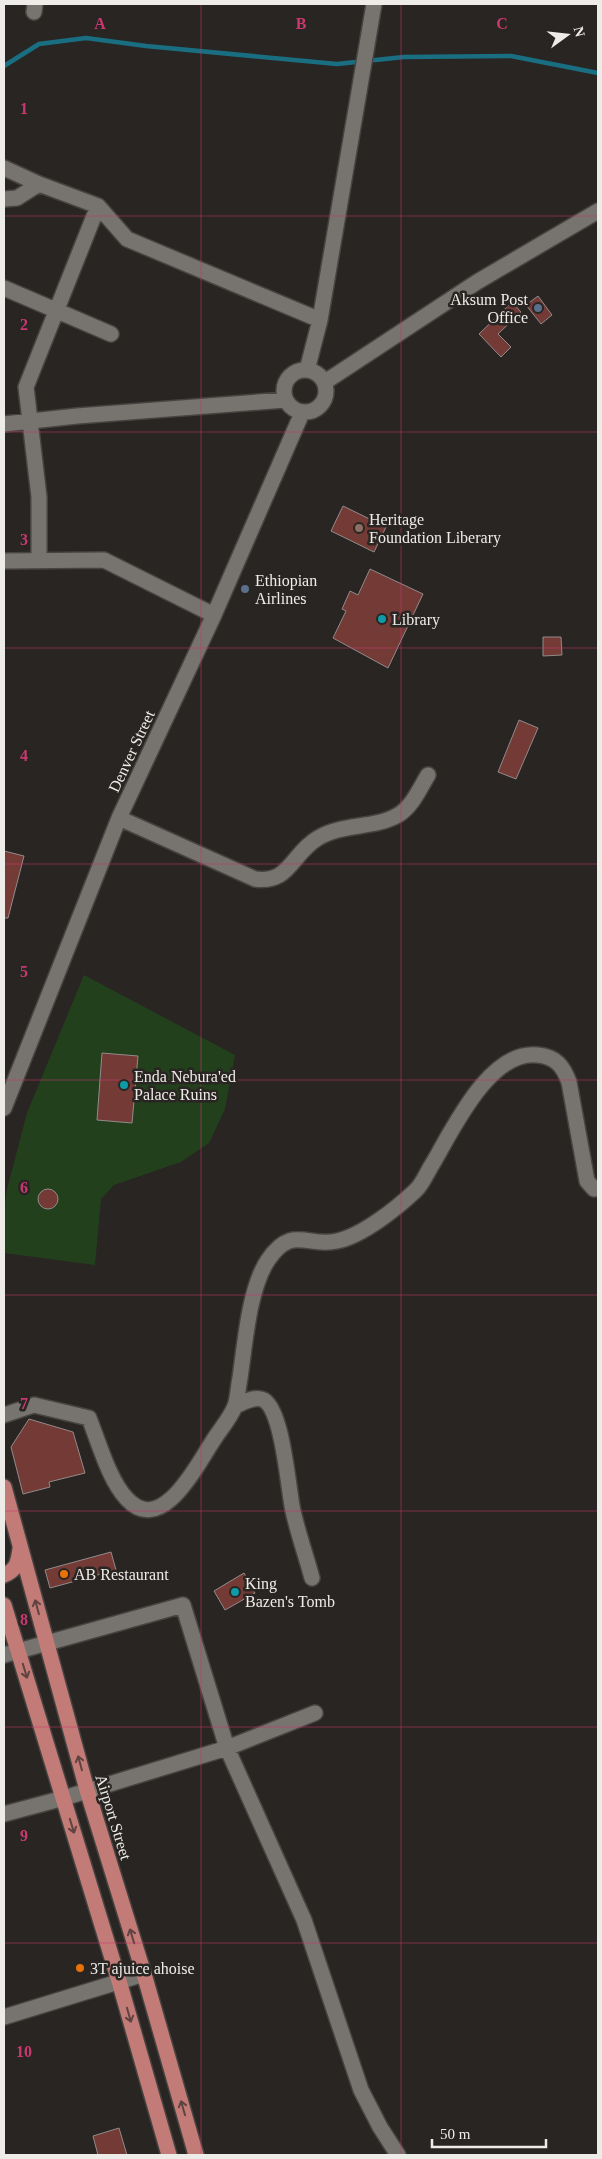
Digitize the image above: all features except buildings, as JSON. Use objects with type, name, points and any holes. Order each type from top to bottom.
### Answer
[{"type":"main road","name":"Airport Street","points":[[4,1487],[87,1790],[144,1974],[196,2155]]},
{"type":"main road","points":[[4,1575],[12,1572],[16,1567],[20,1546]]},
{"type":"main road","points":[[5,1606],[119,1981],[169,2155]]},
{"type":"street","points":[[307,370],[320,320],[374,4]]},
{"type":"street","points":[[4,168],[39,184],[98,206],[127,239],[320,320]]},
{"type":"street","points":[[4,200],[17,198],[39,184]]},
{"type":"street","points":[[39,561],[39,497],[26,387],[98,206]]},
{"type":"street","points":[[324,382],[477,282],[598,211]]},
{"type":"street","points":[[4,288],[111,334]]},
{"type":"street","points":[[300,370],[307,370],[320,376],[324,382],[326,390],[322,404],[317,409],[302,413],[289,406],[285,400],[283,393],[287,378],[300,370]]},
{"type":"street","points":[[4,424],[77,416],[285,400]]},
{"type":"street","name":"Denver Street","points":[[4,1108],[119,818],[214,615],[302,413]]},
{"type":"street","points":[[4,561],[104,560],[214,615]]},
{"type":"street","points":[[119,818],[254,879],[272,880],[285,871],[305,848],[323,835],[345,828],[386,820],[399,814],[410,804],[428,776]]},
{"type":"street","points":[[4,1415],[34,1405],[89,1418],[117,1486],[128,1500],[138,1508],[150,1509],[165,1504],[179,1493],[235,1406],[254,1294],[267,1261],[279,1246],[289,1241],[311,1240],[324,1243],[338,1241],[352,1236],[398,1206],[418,1189],[462,1113],[488,1078],[512,1060],[532,1054],[548,1056],[564,1068],[587,1181],[594,1189]]},
{"type":"street","points":[[235,1406],[260,1398],[271,1406],[280,1432],[293,1511],[312,1578]]},
{"type":"street","points":[[4,1655],[183,1605],[227,1748],[304,1920],[362,2090],[380,2127],[398,2155]]},
{"type":"street","points":[[4,1814],[64,1798],[227,1748],[315,1713]]},
{"type":"street","points":[[4,2017],[144,1974]]},
{"type":"green space","points":[[84,975],[235,1055],[225,1109],[209,1143],[181,1162],[114,1185],[101,1199],[95,1265],[4,1253],[4,1212],[7,1189],[27,1113]]},
{"type":"waterway","points":[[4,66],[39,44],[86,38],[146,46],[337,64],[404,57],[511,56],[598,73]]},
{"type":"place","name":"Aksum Post Office","points":[[538,308]]},
{"type":"place","name":"Heritage Foundation Liberary","points":[[359,528]]},
{"type":"place","name":"Ethiopian Airlines","points":[[245,589]]},
{"type":"place","name":"Library","points":[[382,619]]},
{"type":"place","name":"Enda Nebura'ed Palace Ruins","points":[[124,1085]]},
{"type":"place","name":"AB Restaurant","points":[[64,1574]]},
{"type":"place","name":"King Bazen's Tomb","points":[[235,1592]]},
{"type":"place","name":"3T ajuice ahoise","points":[[80,1968]]}]
